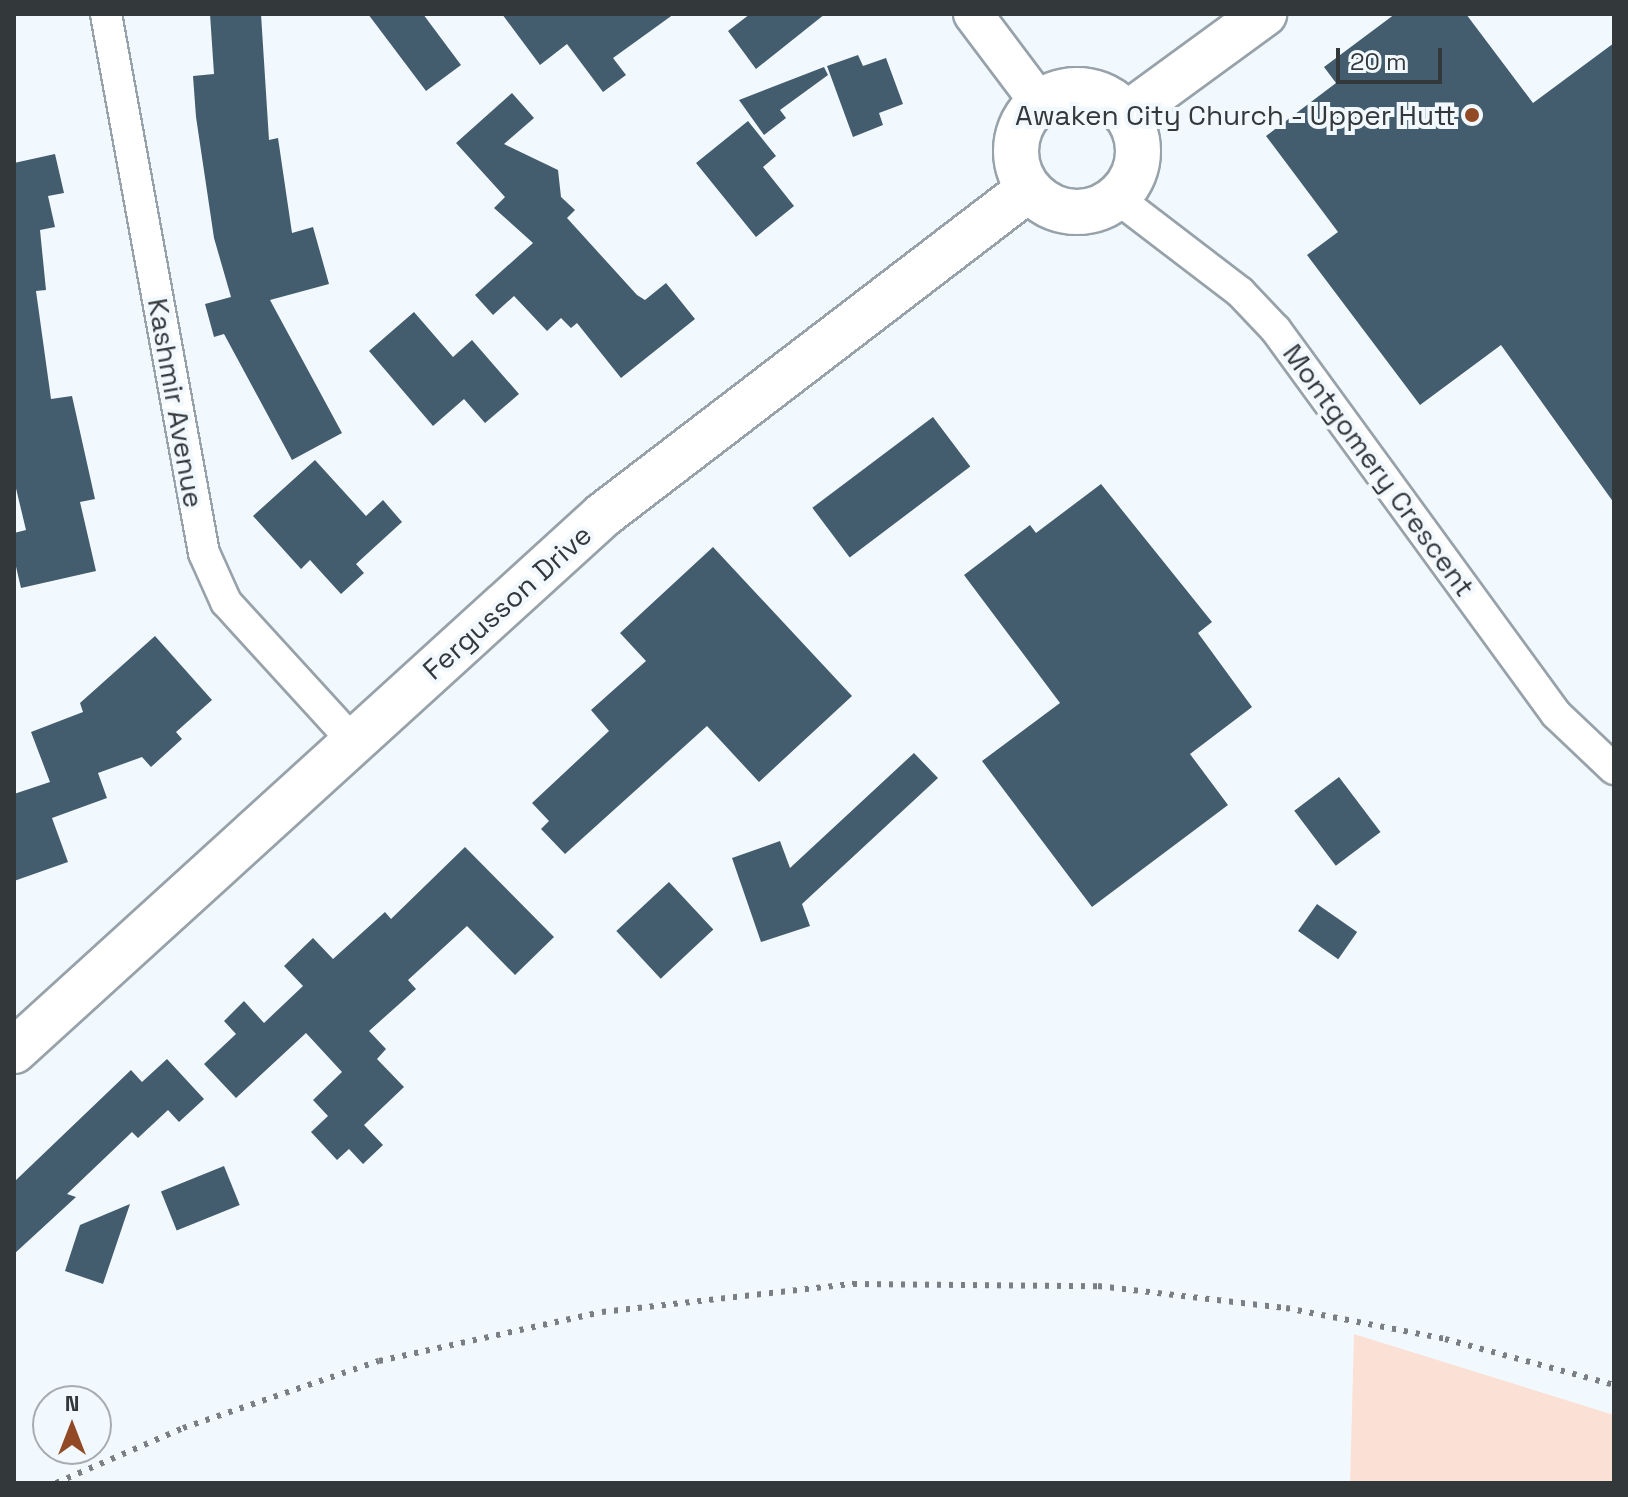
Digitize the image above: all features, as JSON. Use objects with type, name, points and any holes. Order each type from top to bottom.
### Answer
[{"type":"main road","points":[[1127,114],[1264,14]]},
{"type":"main road","points":[[1076,89],[1113,100],[1127,114],[1139,156],[1131,181],[1117,198],[1085,212],[1064,211],[1029,189],[1021,175],[1016,143],[1020,128],[1039,102],[1076,89]]},
{"type":"main road","name":"Fergusson Drive","points":[[14,1051],[603,515],[1029,189]]},
{"type":"street","name":"Kashmir Avenue","points":[[106,14],[204,553],[226,602],[353,741]]},
{"type":"street","points":[[973,14],[1039,102]]},
{"type":"street","name":"Montgomery Crescent","points":[[1117,198],[1230,284],[1276,330],[1556,714],[1614,769]]},
{"type":"shaded area","points":[[1354,1334],[1614,1415],[1614,1483],[1350,1483]]},
{"type":"building","points":[[210,14],[261,14],[269,140],[278,138],[292,233],[313,227],[329,284],[270,300],[342,433],[292,460],[224,334],[214,337],[205,304],[231,297],[214,238],[196,117],[193,76],[214,74]]},
{"type":"building","points":[[368,14],[423,14],[461,65],[426,91]]},
{"type":"building","points":[[502,14],[674,14],[613,58],[626,75],[603,92],[567,44],[540,65]]},
{"type":"building","points":[[750,14],[825,14],[756,69],[728,31]]},
{"type":"building","points":[[1395,14],[1466,14],[1533,103],[1614,43],[1614,503],[1501,345],[1420,405],[1307,255],[1338,232],[1266,136],[1336,83],[1324,67]]},
{"type":"building","points":[[858,55],[863,66],[886,58],[903,104],[879,113],[883,125],[853,137],[827,66]]},
{"type":"building","points":[[824,67],[828,75],[780,110],[786,118],[764,135],[739,100]]},
{"type":"building","points":[[512,93],[534,118],[504,144],[558,170],[561,197],[575,210],[567,218],[637,295],[645,300],[666,283],[695,319],[621,378],[577,323],[571,328],[561,318],[547,331],[514,296],[493,315],[475,295],[533,243],[494,208],[505,197],[456,143]]},
{"type":"building","points":[[748,121],[776,156],[763,167],[794,206],[756,237],[696,163]]},
{"type":"building","points":[[55,154],[64,193],[48,196],[55,227],[40,230],[46,290],[36,291],[51,399],[72,396],[95,499],[80,502],[96,571],[21,588],[14,558],[14,533],[26,530],[14,480],[14,163]]},
{"type":"building","points":[[414,312],[453,357],[472,340],[519,394],[485,423],[464,399],[433,426],[369,351]]},
{"type":"building","points":[[933,417],[970,467],[850,557],[812,508]]},
{"type":"building","points":[[315,460],[366,516],[383,500],[402,522],[356,564],[364,573],[341,594],[310,560],[301,569],[253,516]]},
{"type":"building","points":[[1101,484],[1212,622],[1198,633],[1252,707],[1190,754],[1228,805],[1092,907],[982,761],[1060,703],[964,575],[1030,525],[1036,533]]},
{"type":"building","points":[[713,547],[852,696],[759,782],[707,726],[565,854],[541,829],[549,821],[532,803],[609,731],[591,710],[646,661],[620,633]]},
{"type":"building","points":[[155,636],[212,700],[176,732],[182,739],[151,767],[142,757],[98,773],[107,798],[52,818],[68,862],[14,881],[14,794],[50,782],[31,732],[83,712],[80,703]]},
{"type":"building","points":[[914,753],[938,778],[802,904],[810,926],[761,942],[732,858],[780,841],[790,868]]},
{"type":"building","points":[[1339,777],[1381,832],[1336,866],[1294,811]]},
{"type":"building","points":[[465,847],[554,937],[515,975],[467,926],[408,980],[416,989],[369,1031],[386,1049],[377,1059],[404,1087],[364,1125],[383,1145],[363,1164],[349,1149],[337,1160],[311,1132],[328,1116],[313,1100],[342,1072],[306,1033],[236,1098],[204,1064],[236,1034],[224,1021],[244,1001],[264,1023],[303,986],[284,966],[313,938],[333,959],[385,912],[391,919]]},
{"type":"building","points":[[669,882],[713,930],[661,979],[616,931]]},
{"type":"building","points":[[1317,904],[1357,932],[1338,959],[1298,931]]},
{"type":"building","points":[[167,1059],[204,1099],[179,1122],[168,1110],[138,1138],[132,1132],[67,1194],[76,1197],[14,1254],[14,1182],[131,1070],[142,1082]]},
{"type":"building","points":[[224,1166],[240,1205],[177,1230],[161,1191]]},
{"type":"building","points":[[130,1204],[103,1284],[65,1271],[80,1225]]},
{"type":"railway","points":[[56,1483],[183,1428],[379,1361],[602,1312],[853,1284],[1098,1286],[1286,1308],[1445,1339],[1614,1385]]},
{"type":"place","name":"Awaken City Church - Upper Hutt","points":[[1472,115]]}]
